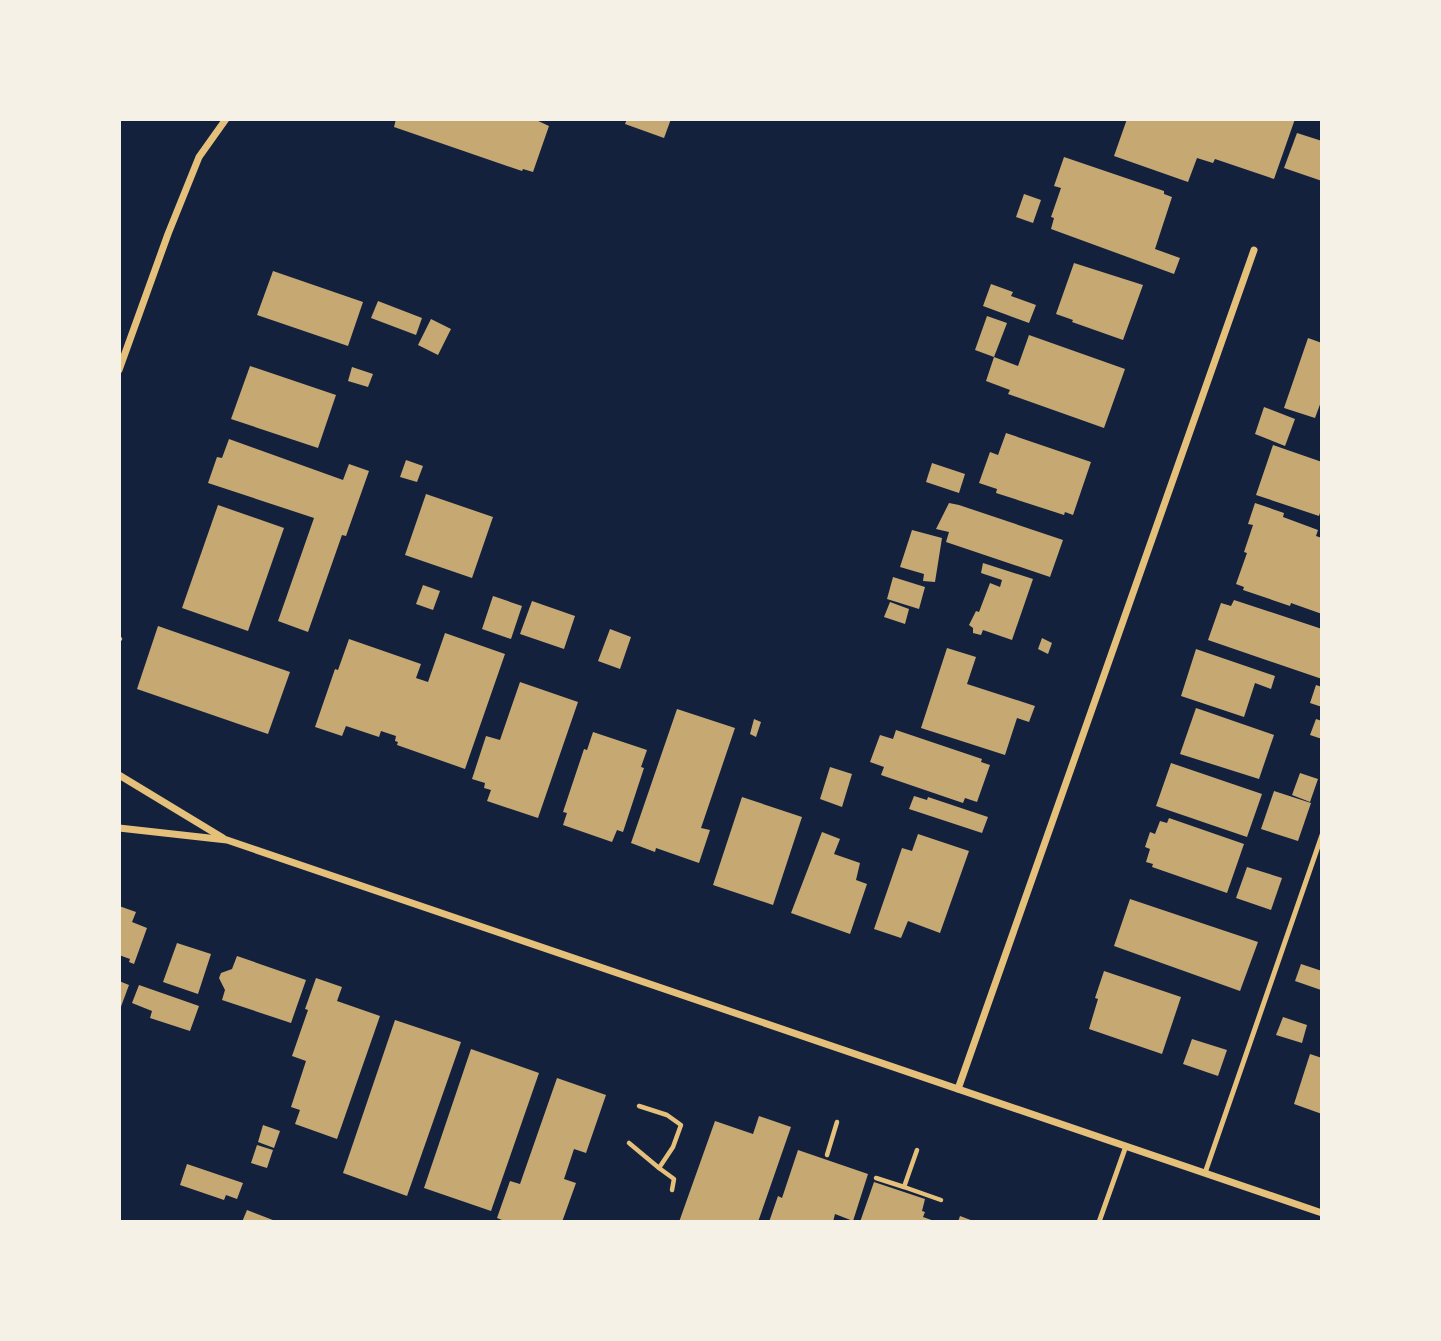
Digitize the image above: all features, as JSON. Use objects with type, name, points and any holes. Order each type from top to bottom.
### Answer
[{"type":"street","points":[[119,370],[199,157],[226,119]]},
{"type":"street","points":[[958,1089],[1254,250]]},
{"type":"street","points":[[119,775],[227,840],[1322,1213]]},
{"type":"street","points":[[119,828],[227,840]]},
{"type":"lane","points":[[1205,1173],[1322,835]]},
{"type":"lane","points":[[1099,1222],[1126,1146]]},
{"type":"path","points":[[639,1106],[667,1115],[681,1125],[673,1147],[659,1168]]},
{"type":"path","points":[[827,1155],[836,1122]]},
{"type":"path","points":[[629,1143],[674,1179],[672,1189]]},
{"type":"path","points":[[904,1187],[917,1150]]},
{"type":"path","points":[[876,1178],[941,1200]]},
{"type":"building","points":[[396,119],[534,119],[549,126],[533,172],[522,171],[394,127]]},
{"type":"building","points":[[627,119],[671,119],[664,138],[625,124]]},
{"type":"building","points":[[1127,119],[1295,119],[1274,179],[1215,159],[1213,163],[1197,158],[1188,182],[1114,156]]},
{"type":"building","points":[[1297,133],[1322,141],[1322,181],[1284,168]]},
{"type":"building","points":[[1064,157],[1164,191],[1164,194],[1172,197],[1155,249],[1180,258],[1174,274],[1051,229],[1054,218],[1051,217],[1061,188],[1054,186]]},
{"type":"building","points":[[1024,194],[1041,200],[1033,223],[1016,217]]},
{"type":"building","points":[[1074,263],[1143,285],[1123,340],[1056,314]]},
{"type":"building","points":[[273,271],[363,302],[348,346],[257,315]]},
{"type":"building","points":[[991,284],[1013,292],[1011,296],[1036,305],[1029,323],[983,306]]},
{"type":"building","points":[[378,301],[422,318],[416,335],[371,318]]},
{"type":"building","points":[[987,316],[1007,323],[994,357],[975,350]]},
{"type":"building","points":[[431,319],[451,329],[438,355],[418,345]]},
{"type":"building","points":[[1029,335],[1125,369],[1104,428],[1008,394],[1010,390],[986,381],[994,357],[1018,366]]},
{"type":"building","points":[[1308,338],[1322,343],[1322,399],[1315,418],[1284,408]]},
{"type":"building","points":[[250,366],[336,395],[318,448],[231,419]]},
{"type":"building","points":[[352,367],[373,374],[368,387],[348,381]]},
{"type":"building","points":[[1264,407],[1295,419],[1285,446],[1255,434]]},
{"type":"building","points":[[1006,433],[1091,462],[1073,515],[1065,512],[1064,515],[996,493],[997,489],[979,483],[990,452],[998,455]]},
{"type":"building","points":[[229,439],[343,480],[349,464],[369,471],[346,536],[342,535],[308,632],[278,621],[314,518],[208,483],[217,457],[222,458]]},
{"type":"building","points":[[1273,445],[1322,462],[1322,514],[1319,516],[1256,495]]},
{"type":"building","points":[[406,460],[423,466],[417,482],[400,477]]},
{"type":"building","points":[[932,463],[965,474],[959,493],[926,482]]},
{"type":"building","points":[[426,494],[493,517],[472,578],[405,555]]},
{"type":"building","points":[[949,503],[1063,540],[1050,577],[946,542],[949,532],[936,529]]},
{"type":"building","points":[[1255,503],[1284,513],[1283,517],[1318,530],[1316,536],[1322,538],[1322,614],[1243,590],[1244,587],[1236,584],[1247,553],[1244,552],[1253,525],[1248,524]]},
{"type":"building","points":[[218,505],[284,528],[248,631],[182,608]]},
{"type":"building","points":[[912,530],[942,538],[935,582],[923,581],[924,574],[900,567]]},
{"type":"building","points":[[983,563],[1033,579],[1012,640],[983,630],[981,635],[973,633],[973,628],[969,625],[976,611],[979,612],[990,583],[1000,587],[1002,580],[981,573]]},
{"type":"building","points":[[893,577],[925,587],[919,609],[887,599]]},
{"type":"building","points":[[423,585],[440,591],[433,610],[416,604]]},
{"type":"building","points":[[493,596],[522,606],[511,639],[482,629]]},
{"type":"building","points":[[1234,600],[1322,629],[1322,679],[1208,640],[1221,603],[1231,606]]},
{"type":"building","points":[[532,601],[575,616],[564,649],[520,634]]},
{"type":"building","points":[[890,602],[909,609],[905,624],[884,617]]},
{"type":"building","points":[[158,626],[290,672],[268,734],[137,689]]},
{"type":"building","points":[[610,629],[631,637],[620,669],[598,661]]},
{"type":"building","points":[[445,633],[505,654],[465,769],[397,745],[396,736],[381,731],[379,737],[346,726],[342,736],[315,727],[335,669],[338,670],[349,639],[421,664],[416,678],[428,682]]},
{"type":"building","points":[[1042,638],[1052,643],[1048,654],[1038,649]]},
{"type":"building","points":[[947,648],[976,657],[967,684],[1035,706],[1029,722],[1017,718],[1005,755],[921,728]]},
{"type":"building","points":[[1196,649],[1275,676],[1271,689],[1255,683],[1244,717],[1181,696]]},
{"type":"building","points":[[520,682],[578,702],[538,818],[487,801],[491,790],[484,788],[485,783],[472,779],[486,736],[500,740]]},
{"type":"building","points":[[1316,685],[1322,687],[1322,707],[1310,703]]},
{"type":"building","points":[[1196,708],[1274,735],[1259,779],[1180,754]]},
{"type":"building","points":[[677,709],[735,728],[701,828],[710,830],[699,863],[656,848],[655,852],[631,843]]},
{"type":"building","points":[[754,719],[761,722],[756,737],[750,734]]},
{"type":"building","points":[[1316,719],[1322,721],[1322,739],[1310,735]]},
{"type":"building","points":[[896,730],[982,759],[981,762],[990,765],[977,802],[965,798],[963,803],[881,775],[884,767],[870,762],[880,735],[893,739]]},
{"type":"building","points":[[593,732],[647,750],[641,767],[644,768],[623,832],[617,830],[612,842],[563,825],[567,813],[563,812],[584,749],[587,750]]},
{"type":"building","points":[[1171,763],[1262,794],[1247,837],[1156,806]]},
{"type":"building","points":[[830,767],[852,774],[842,807],[820,799]]},
{"type":"building","points":[[1300,773],[1318,779],[1310,802],[1292,795]]},
{"type":"building","points":[[1274,791],[1311,803],[1298,841],[1261,829]]},
{"type":"building","points":[[914,796],[927,800],[928,797],[988,817],[982,833],[909,809]]},
{"type":"building","points":[[742,797],[802,817],[773,905],[713,885]]},
{"type":"building","points":[[1169,818],[1244,844],[1227,893],[1152,867],[1153,864],[1146,862],[1150,849],[1145,847],[1150,832],[1155,834],[1160,821],[1167,823]]},
{"type":"building","points":[[822,832],[840,839],[834,854],[860,863],[856,880],[867,884],[850,934],[791,913]]},
{"type":"building","points":[[918,834],[969,851],[940,933],[908,921],[901,938],[874,929],[902,848],[912,851]]},
{"type":"building","points":[[1247,867],[1282,878],[1271,910],[1236,898]]},
{"type":"building","points":[[1130,899],[1258,942],[1240,991],[1114,946]]},
{"type":"building","points":[[119,906],[136,912],[132,922],[147,928],[134,964],[129,962],[130,959],[119,955]]},
{"type":"building","points":[[177,943],[211,954],[198,994],[163,982]]},
{"type":"building","points":[[237,956],[306,980],[291,1023],[222,1000],[225,990],[219,978],[221,973],[232,969]]},
{"type":"building","points":[[1301,964],[1322,971],[1321,990],[1295,981]]},
{"type":"building","points":[[1104,971],[1181,997],[1162,1054],[1089,1029]]},
{"type":"building","points":[[316,978],[342,987],[337,1001],[380,1016],[337,1139],[295,1124],[300,1110],[291,1107],[306,1061],[292,1056]]},
{"type":"building","points":[[119,981],[129,985],[119,1012]]},
{"type":"building","points":[[139,985],[199,1006],[190,1031],[150,1018],[152,1011],[132,1003]]},
{"type":"building","points":[[1283,1017],[1307,1025],[1302,1043],[1276,1035]]},
{"type":"building","points":[[395,1020],[461,1042],[407,1196],[343,1173]]},
{"type":"building","points":[[1192,1039],[1227,1050],[1218,1076],[1183,1064]]},
{"type":"building","points":[[471,1049],[539,1073],[491,1211],[424,1188]]},
{"type":"building","points":[[1310,1054],[1322,1058],[1322,1114],[1294,1104]]},
{"type":"building","points":[[557,1078],[606,1095],[586,1153],[574,1149],[564,1179],[576,1183],[562,1222],[507,1222],[497,1218],[510,1181],[520,1184]]},
{"type":"building","points":[[759,1116],[791,1127],[758,1222],[679,1222],[715,1121],[753,1134]]},
{"type":"building","points":[[263,1125],[280,1131],[274,1148],[258,1142]]},
{"type":"building","points":[[257,1145],[273,1150],[267,1168],[251,1163]]},
{"type":"building","points":[[798,1150],[868,1174],[853,1221],[835,1214],[833,1222],[769,1222],[778,1196],[782,1198]]},
{"type":"building","points":[[187,1164],[243,1183],[237,1199],[226,1195],[224,1200],[180,1185]]},
{"type":"building","points":[[874,1182],[925,1199],[923,1217],[937,1222],[860,1222]]},
{"type":"building","points":[[247,1210],[278,1222],[242,1222]]},
{"type":"building","points":[[960,1216],[976,1222],[958,1222]]}]
